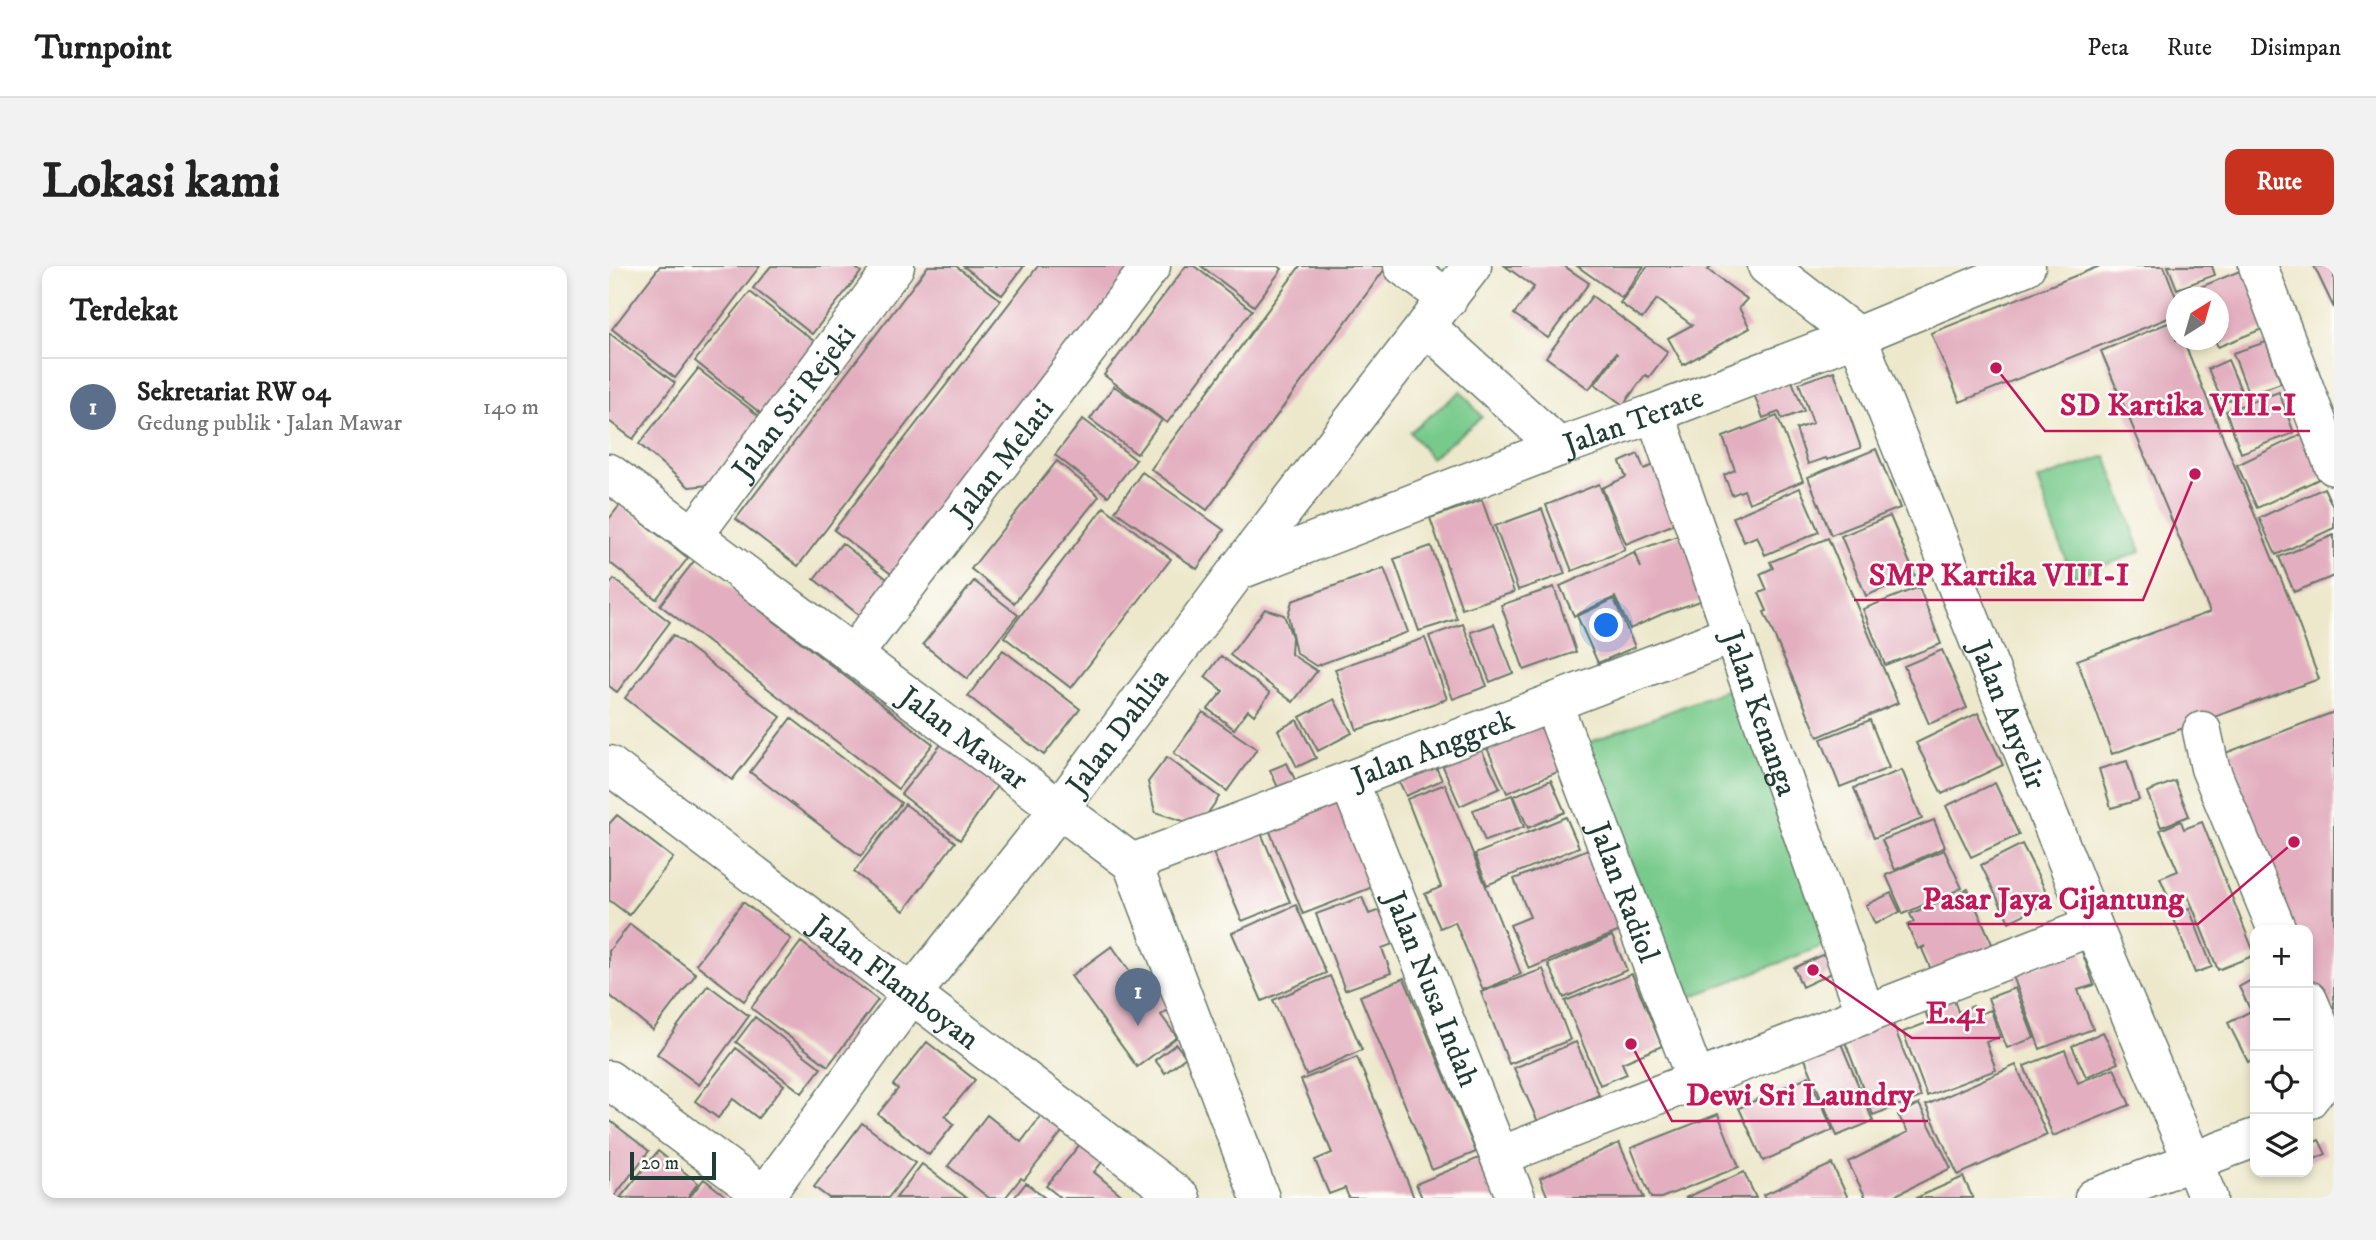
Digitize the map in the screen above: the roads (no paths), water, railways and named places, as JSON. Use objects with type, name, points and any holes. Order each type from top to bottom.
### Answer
[{"type":"street","name":"Jalan Sri Rejeki","points":[[693,536],[895,266]]},
{"type":"street","name":"Jalan Melati","points":[[853,655],[1151,266]]},
{"type":"street","points":[[1403,266],[1437,312],[1559,447]]},
{"type":"street","name":"Jalan Dahlia","points":[[765,1197],[911,995],[1059,809],[1237,571],[1472,266]]},
{"type":"street","points":[[1767,266],[1857,336]]},
{"type":"street","name":"Jalan Terate","points":[[1237,571],[1857,336],[2026,266]]},
{"type":"street","points":[[2258,266],[2334,466]]},
{"type":"street","name":"Jalan Anyelir","points":[[1857,336],[2093,926],[2208,1198]]},
{"type":"street","name":"Jalan Kenanga","points":[[1655,413],[1866,1015]]},
{"type":"street","name":"Jalan Mawar","points":[[609,473],[1132,863]]},
{"type":"street","name":"Jalan Anggrek","points":[[1132,863],[1733,634]]},
{"type":"street","name":"Jalan Radiol","points":[[1553,704],[1696,1080]]},
{"type":"street","points":[[2202,731],[2210,768],[2275,925]]},
{"type":"street","name":"Jalan Flamboyan","points":[[609,765],[1181,1198]]},
{"type":"street","name":"Jalan Nusa Indah","points":[[1349,781],[1516,1198]]},
{"type":"street","points":[[1132,863],[1259,1198]]},
{"type":"street","points":[[1500,1156],[2093,926]]},
{"type":"street","points":[[2313,1012],[2331,1054],[2332,1069],[2313,1094]]},
{"type":"street","points":[[609,1080],[765,1197]]},
{"type":"street","points":[[2312,1114],[2334,1104]]},
{"type":"street","points":[[2094,1198],[2250,1140]]},
{"type":"place","name":"SD Kartika VIII-I","points":[[1996,368]]},
{"type":"place","name":"SMP Kartika VIII-I","points":[[2195,474]]},
{"type":"place","name":"Pasar Jaya Cijantung","points":[[2294,842]]},
{"type":"place","name":"E.41","points":[[1813,970]]},
{"type":"place","name":"Sekretariat RW 04","points":[[1138,1026]]},
{"type":"place","name":"Dewi Sri Laundry","points":[[1631,1044]]}]
